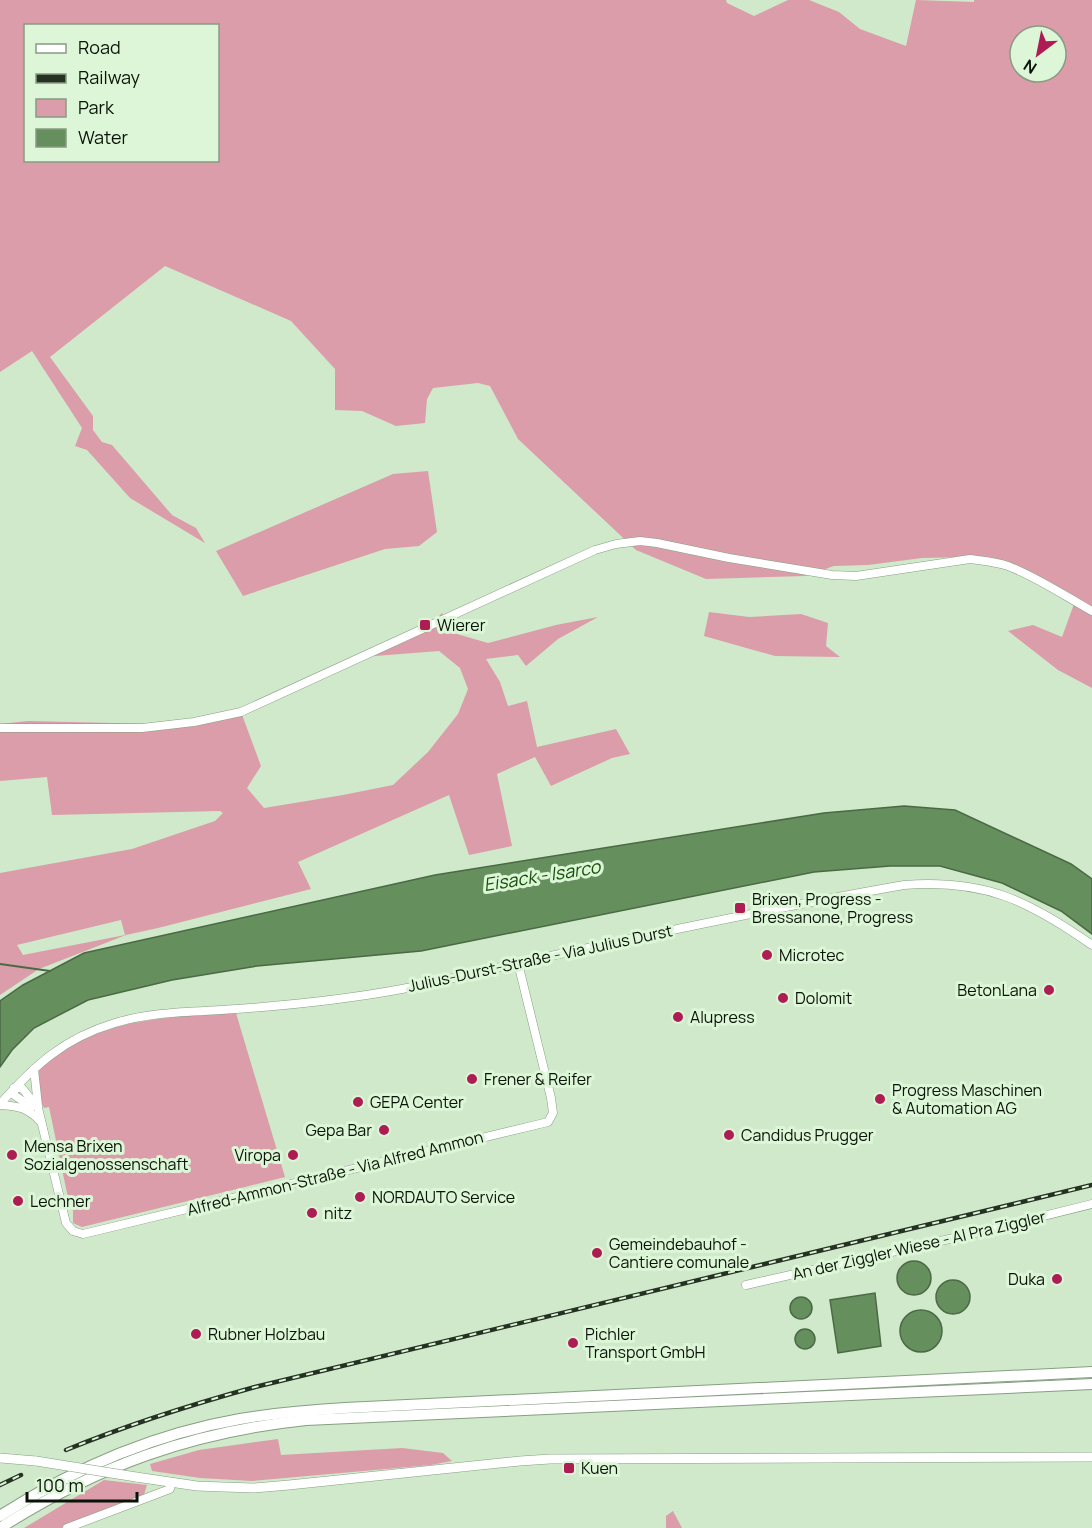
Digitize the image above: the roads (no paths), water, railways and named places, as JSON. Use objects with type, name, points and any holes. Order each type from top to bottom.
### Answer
[{"type":"highway","points":[[0,1516],[53,1485],[131,1449],[209,1426],[274,1414],[345,1408],[1092,1372]]},
{"type":"highway","points":[[0,1528],[84,1480],[135,1459],[212,1435],[277,1423],[1092,1384]]},
{"type":"highway","points":[[1051,1386],[1092,1390]]},
{"type":"main road","points":[[0,1458],[36,1461],[171,1482],[254,1488],[550,1459],[1092,1457]]},
{"type":"street","points":[[0,729],[163,726],[241,712],[595,550],[640,541],[832,575],[856,576],[970,560],[988,561],[1008,566],[1092,611]]},
{"type":"street","name":"Julius-Durst-Straße - Via Julius Durst","points":[[0,1104],[34,1069],[58,1049],[82,1035],[116,1023],[152,1015],[269,1006],[402,989],[708,922],[885,888],[926,883],[950,884],[996,892],[1050,917],[1092,945]]},
{"type":"street","name":"Alfred-Ammon-Straße - Via Alfred Ammon","points":[[14,1088],[14,1095],[35,1110],[41,1122],[66,1223],[73,1231],[82,1234],[548,1122],[554,1113],[518,963]]},
{"type":"street","points":[[0,1104],[35,1110],[34,1069]]},
{"type":"street","name":"An der Ziggler Wiese - Al Pra Ziggler","points":[[746,1285],[1092,1204]]},
{"type":"street","points":[[68,1528],[170,1489],[171,1482]]},
{"type":"water","name":"Eisack - Isarco","points":[[904,806],[955,810],[1071,864],[1092,879],[1092,934],[1061,911],[1002,883],[940,866],[890,866],[814,872],[421,951],[257,966],[172,980],[88,1000],[34,1028],[12,1050],[0,1067],[0,1001],[23,985],[84,953],[435,875],[824,813]]},
{"type":"water","points":[[914,1261],[926,1266],[931,1278],[926,1290],[914,1295],[902,1290],[897,1278],[902,1266]]},
{"type":"water","points":[[953,1280],[965,1285],[970,1297],[965,1309],[953,1314],[941,1309],[936,1297],[941,1285]]},
{"type":"water","points":[[875,1293],[881,1346],[838,1353],[830,1300]]},
{"type":"water","points":[[801,1297],[809,1300],[812,1308],[809,1316],[801,1319],[793,1316],[790,1308],[793,1300]]},
{"type":"water","points":[[921,1310],[936,1316],[942,1331],[936,1346],[921,1352],[906,1346],[900,1331],[906,1316]]},
{"type":"water","points":[[801,1329],[809,1329],[815,1335],[815,1343],[809,1349],[801,1349],[795,1343],[795,1335]]},
{"type":"waterway","points":[[0,964],[50,971]]},
{"type":"railway","points":[[66,1450],[159,1416],[255,1387],[1092,1185]]},
{"type":"railway","points":[[0,1485],[21,1475]]},
{"type":"place","name":"Wierer","points":[[425,625]]},
{"type":"place","name":"Brixen, Progress - Bressanone, Progress","points":[[740,908]]},
{"type":"place","name":"Microtec","points":[[767,955]]},
{"type":"place","name":"BetonLana","points":[[1049,990]]},
{"type":"place","name":"Dolomit","points":[[783,998]]},
{"type":"place","name":"Alupress","points":[[678,1017]]},
{"type":"place","name":"Frener & Reifer","points":[[472,1079]]},
{"type":"place","name":"Progress Maschinen & Automation AG","points":[[880,1099]]},
{"type":"place","name":"GEPA Center","points":[[358,1102]]},
{"type":"place","name":"Gepa Bar","points":[[384,1130]]},
{"type":"place","name":"Candidus Prugger","points":[[729,1135]]},
{"type":"place","name":"Mensa Brixen Sozialgenossenschaft","points":[[12,1155]]},
{"type":"place","name":"Viropa","points":[[293,1155]]},
{"type":"place","name":"NORDAUTO Service","points":[[360,1197]]},
{"type":"place","name":"Lechner","points":[[18,1201]]},
{"type":"place","name":"nitz","points":[[312,1213]]},
{"type":"place","name":"Gemeindebauhof - Cantiere comunale","points":[[597,1253]]},
{"type":"place","name":"Duka","points":[[1057,1279]]},
{"type":"place","name":"Rubner Holzbau","points":[[196,1334]]},
{"type":"place","name":"Pichler Transport GmbH","points":[[573,1343]]},
{"type":"place","name":"Kuen","points":[[569,1468]]}]
